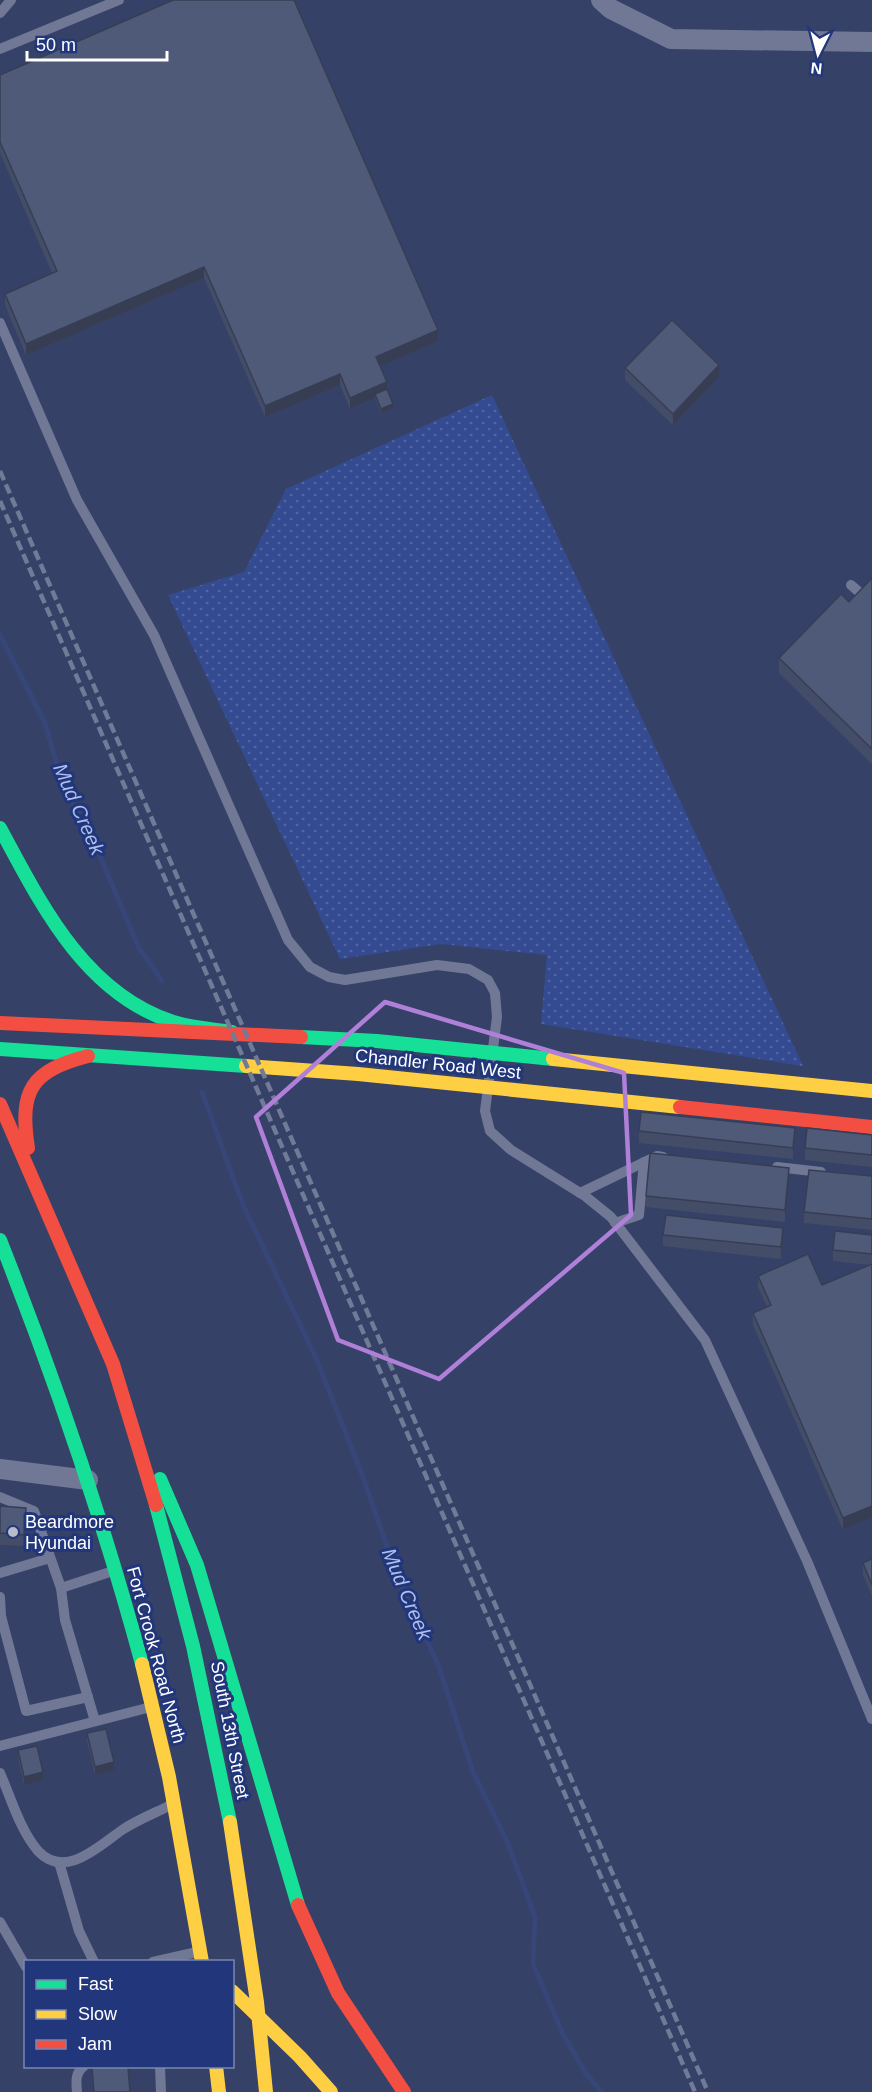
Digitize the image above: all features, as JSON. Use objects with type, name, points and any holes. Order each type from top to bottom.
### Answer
[{"type":"main road","points":[[0,828],[38,898],[63,937],[110,987],[129,1002],[174,1022],[232,1032]]},
{"type":"main road","name":"Chandler Road West","points":[[0,1023],[232,1032],[377,1041],[872,1091]]},
{"type":"main road","name":"Chandler Road West","points":[[0,1049],[358,1074],[872,1127]]},
{"type":"main road","points":[[36,1185],[25,1124],[28,1093],[35,1079],[45,1070],[88,1056]]},
{"type":"main road","points":[[0,1104],[197,1565],[292,1891],[338,1993],[404,2092]]},
{"type":"main road","name":"Fort Crook Road North","points":[[0,1240],[45,1349],[116,1570],[154,1706],[204,1958]]},
{"type":"main road","name":"South 13th Street","points":[[119,1382],[197,1658],[225,1796],[260,2018],[266,2092]]},
{"type":"main road","points":[[234,1992],[300,2057],[331,2092]]},
{"type":"main road","points":[[216,2068],[219,2092]]},
{"type":"street","points":[[601,0],[611,9],[671,39],[872,42]]},
{"type":"street","points":[[0,1469],[88,1480]]},
{"type":"lane","points":[[0,13],[11,0]]},
{"type":"lane","points":[[0,49],[119,0]]},
{"type":"lane","points":[[0,323],[77,500],[154,635],[288,940],[310,967],[329,977],[345,980],[437,965],[469,969],[488,980],[495,993],[497,1017],[485,1111],[490,1131],[511,1150],[580,1193],[615,1223],[705,1340],[807,1561],[872,1719]]},
{"type":"lane","points":[[851,585],[867,599]]},
{"type":"lane","points":[[580,1193],[657,1156],[681,1158]]},
{"type":"lane","points":[[615,1223],[639,1215],[644,1162]]},
{"type":"lane","points":[[762,1166],[832,1173]]},
{"type":"lane","points":[[0,1497],[33,1511],[61,1588],[65,1620],[95,1721]]},
{"type":"lane","points":[[0,1573],[50,1558]]},
{"type":"lane","points":[[61,1588],[116,1570]]},
{"type":"lane","points":[[0,1598],[1,1616],[26,1711],[88,1697]]},
{"type":"lane","points":[[0,1746],[154,1706]]},
{"type":"lane","points":[[0,1773],[18,1818],[34,1845],[47,1858],[59,1862],[74,1861],[86,1856],[124,1829],[174,1803]]},
{"type":"lane","points":[[59,1862],[79,1931],[93,1960]]},
{"type":"lane","points":[[0,1922],[24,1964]]},
{"type":"lane","points":[[178,1960],[204,1958]]},
{"type":"lane","points":[[77,2092],[76,2079],[79,2070],[82,2068]]},
{"type":"lane","points":[[160,2068],[161,2092]]},
{"type":"highlighted area","points":[[385,1002],[624,1073],[631,1215],[439,1379],[338,1340],[256,1117]]},
{"type":"shaded area","points":[[492,395],[803,1066],[541,1024],[547,955],[441,944],[340,959],[168,595],[244,572],[286,489]]},
{"type":"building","points":[[173,0],[294,0],[438,330],[376,357],[387,382],[350,398],[340,374],[265,406],[204,267],[26,344],[5,294],[57,271],[0,142],[0,75]]},
{"type":"building","points":[[672,320],[719,365],[673,414],[625,368]]},
{"type":"building","points":[[387,389],[393,404],[381,409],[375,394]]},
{"type":"building","points":[[872,578],[872,749],[779,658],[841,594],[849,602]]},
{"type":"building","points":[[641,1112],[795,1128],[793,1148],[639,1131]]},
{"type":"building","points":[[807,1128],[872,1135],[872,1155],[805,1148]]},
{"type":"building","points":[[650,1153],[789,1168],[785,1210],[646,1196]]},
{"type":"building","points":[[809,1170],[872,1176],[872,1219],[804,1212]]},
{"type":"building","points":[[666,1215],[783,1228],[781,1247],[663,1235]]},
{"type":"building","points":[[835,1231],[872,1235],[872,1254],[833,1250]]},
{"type":"building","points":[[808,1254],[822,1285],[872,1264],[872,1506],[843,1518],[753,1313],[771,1305],[758,1276]]},
{"type":"building","points":[[0,1506],[26,1508],[24,1535],[0,1533]]},
{"type":"building","points":[[872,1559],[872,1585],[863,1563]]},
{"type":"building","points":[[106,1729],[114,1762],[95,1767],[87,1733]]},
{"type":"building","points":[[37,1746],[43,1772],[24,1777],[18,1750]]},
{"type":"building","points":[[92,2068],[128,2068],[130,2092],[94,2092]]},
{"type":"waterway","name":"Mud Creek","points":[[0,635],[45,723],[61,779],[99,854],[139,948],[162,981]]},
{"type":"waterway","name":"Mud Creek","points":[[202,1092],[243,1205],[316,1358],[363,1477],[396,1573],[439,1667],[473,1772],[507,1841],[535,1917],[533,1964],[563,2034],[586,2074],[602,2092]]},
{"type":"railway","points":[[0,471],[708,2092]]},
{"type":"railway","points":[[0,501],[695,2092]]},
{"type":"traffic: fast","points":[[0,828],[49,915],[68,943],[114,990],[142,1008],[173,1022],[232,1032]]},
{"type":"traffic: fast","points":[[301,1037],[377,1041],[553,1059]]},
{"type":"traffic: fast","points":[[0,1049],[246,1066]]},
{"type":"traffic: fast","points":[[0,1240],[77,1450],[142,1664]]},
{"type":"traffic: fast","points":[[160,1479],[197,1565],[298,1905]]},
{"type":"traffic: fast","points":[[156,1505],[193,1646],[230,1822]]},
{"type":"traffic: slow","points":[[553,1059],[872,1091]]},
{"type":"traffic: slow","points":[[246,1066],[358,1074],[680,1107]]},
{"type":"traffic: slow","points":[[142,1664],[169,1777],[202,1960]]},
{"type":"traffic: slow","points":[[230,1822],[257,2002],[266,2092]]},
{"type":"traffic: slow","points":[[234,1993],[300,2057],[331,2092]]},
{"type":"traffic: slow","points":[[216,2068],[219,2092]]},
{"type":"traffic: jam","points":[[0,1023],[301,1037]]},
{"type":"traffic: jam","points":[[28,1148],[26,1111],[28,1097],[33,1086],[53,1069],[88,1056]]},
{"type":"traffic: jam","points":[[0,1104],[113,1364],[156,1505]]},
{"type":"traffic: jam","points":[[680,1107],[872,1127]]},
{"type":"traffic: jam","points":[[298,1905],[338,1993],[404,2092]]},
{"type":"place","name":"Beardmore Hyundai","points":[[13,1532]]}]
